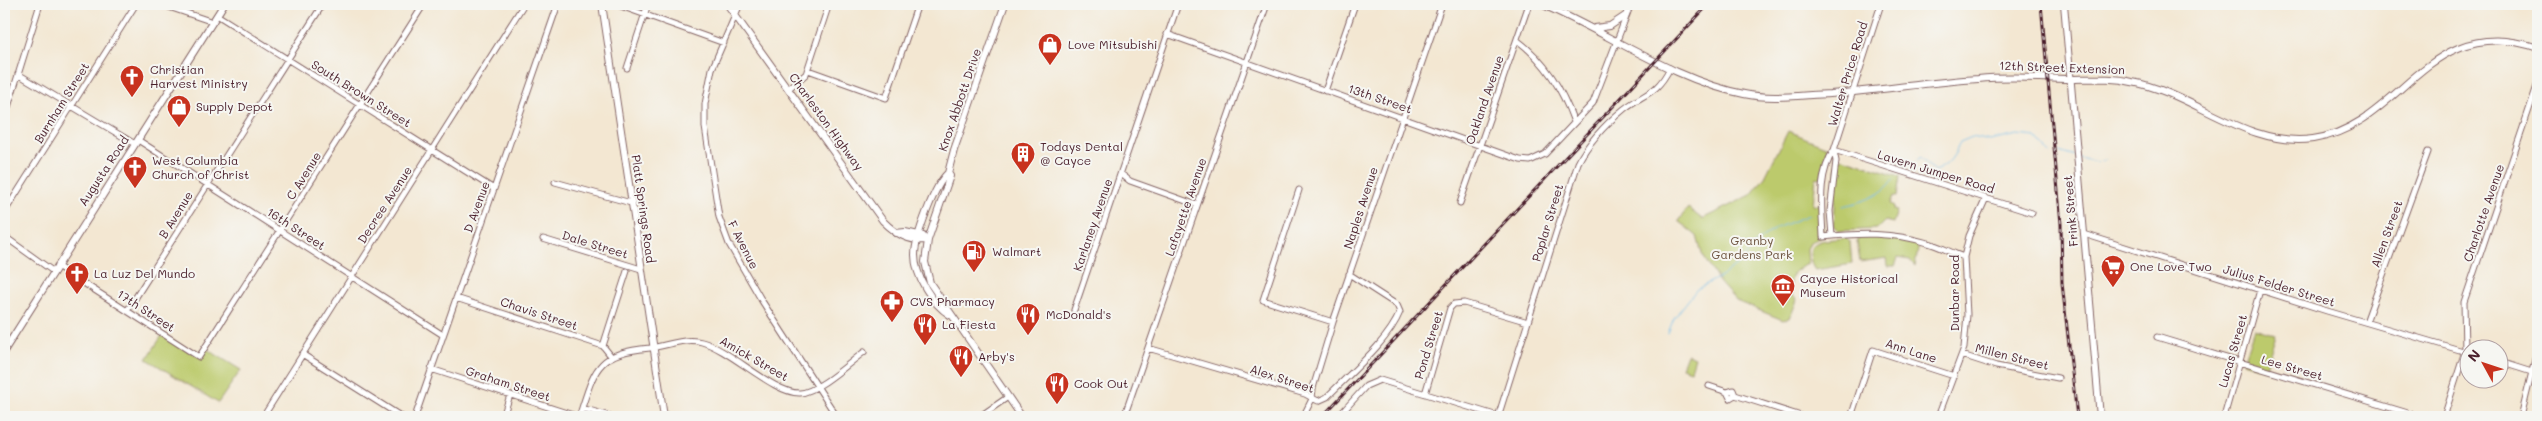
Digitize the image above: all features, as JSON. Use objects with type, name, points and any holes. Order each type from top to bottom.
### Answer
[{"type":"main road","name":"Augusta Road","points":[[4,351],[224,4]]},
{"type":"main road","name":"Platt Springs Road","points":[[602,4],[664,417]]},
{"type":"main road","name":"Charleston Highway","points":[[727,4],[879,216],[895,233],[918,241],[928,240]]},
{"type":"main road","name":"Knox Abbott Drive","points":[[928,240],[950,176],[948,173],[1005,4]]},
{"type":"main road","name":"12th Street Extension","points":[[1541,4],[1704,84],[1747,95],[1775,97],[1854,93],[1997,77],[2133,82],[2163,90],[2255,133],[2286,138],[2314,139],[2361,120],[2430,62],[2468,43],[2490,40],[2538,48]]},
{"type":"main road","name":"Frink Street","points":[[2064,4],[2100,417]]},
{"type":"main road","points":[[1593,28],[1610,26],[1625,16]]},
{"type":"main road","points":[[948,173],[940,179],[920,234],[915,256],[920,279],[943,311],[950,314]]},
{"type":"main road","points":[[895,233],[920,234],[928,240],[924,262],[930,283],[1022,417]]},
{"type":"street","points":[[4,120],[40,4]]},
{"type":"street","name":"Burnham Street","points":[[4,213],[136,4]]},
{"type":"street","points":[[160,4],[213,22]]},
{"type":"street","name":"B Avenue","points":[[127,311],[323,4]]},
{"type":"street","name":"C Avenue","points":[[199,357],[424,4]]},
{"type":"street","name":"Decree Avenue","points":[[262,417],[524,4]]},
{"type":"street","name":"D Avenue","points":[[415,417],[558,4]]},
{"type":"street","points":[[615,4],[724,43]]},
{"type":"street","points":[[627,68],[648,4]]},
{"type":"street","name":"F Avenue","points":[[740,4],[708,80],[704,116],[718,217],[738,259],[816,387],[837,417]]},
{"type":"street","points":[[788,89],[802,79],[808,70],[829,4]]},
{"type":"street","points":[[808,70],[886,98],[918,4]]},
{"type":"street","name":"Karlaney Avenue","points":[[1074,310],[1178,4]]},
{"type":"street","name":"Lafayette Avenue","points":[[1124,417],[1266,4]]},
{"type":"street","points":[[1325,91],[1355,4]]},
{"type":"street","name":"Naples Avenue","points":[[1303,417],[1312,399],[1313,388],[1333,322],[1442,4]]},
{"type":"street","name":"Oakland Avenue","points":[[1460,203],[1530,4]]},
{"type":"street","name":"13th Street","points":[[1167,34],[1520,160],[1536,160],[1545,154],[1596,99],[1625,16],[1632,4]]},
{"type":"street","name":"Walter Price Road","points":[[1832,236],[1823,237],[1821,210],[1822,192],[1829,158],[1834,150],[1854,93],[1881,4]]},
{"type":"street","name":"South Brown Street","points":[[217,15],[494,190]]},
{"type":"street","points":[[1517,40],[1538,57],[1551,74],[1574,122]]},
{"type":"street","name":"Poplar Street","points":[[1498,417],[1580,158],[1614,118],[1652,93],[1662,83],[1670,68]]},
{"type":"street","name":"16th Street","points":[[18,74],[207,184],[443,335]]},
{"type":"street","name":"Charlotte Avenue","points":[[2466,338],[2464,302],[2538,83]]},
{"type":"street","points":[[1834,150],[1836,161],[1830,210],[1832,236],[1862,233],[1894,235],[1929,243],[1964,256]]},
{"type":"street","name":"Lavern Jumper Road","points":[[1834,150],[2032,213]]},
{"type":"street","name":"Allen Street","points":[[2366,322],[2428,152]]},
{"type":"street","points":[[1121,174],[1130,181],[1197,205]]},
{"type":"street","points":[[555,182],[631,203]]},
{"type":"street","points":[[1299,190],[1263,300],[1333,322]]},
{"type":"street","name":"Dunbar Road","points":[[1938,417],[1962,354],[1967,315],[1964,256],[1969,236],[1986,198]]},
{"type":"street","name":"Julius Felder Street","points":[[2084,234],[2260,290],[2460,350]]},
{"type":"street","name":"17th Street","points":[[4,236],[199,357]]},
{"type":"street","name":"Dale Street","points":[[543,239],[641,269]]},
{"type":"street","points":[[579,417],[596,370],[611,356],[603,346],[627,271]]},
{"type":"street","name":"Alex Street","points":[[1148,348],[1305,394],[1318,401],[1326,397],[1383,338],[1395,323],[1400,312],[1397,306],[1350,274]]},
{"type":"street","name":"Lucas Street","points":[[2224,417],[2260,290]]},
{"type":"street","name":"Chavis Street","points":[[456,298],[603,346]]},
{"type":"street","name":"Pond Street","points":[[1425,394],[1450,308],[1454,304],[1464,303],[1528,322]]},
{"type":"street","name":"Lee Street","points":[[2157,337],[2240,364],[2421,417]]},
{"type":"street","name":"Amick Street","points":[[611,356],[631,349],[688,341],[703,342],[722,350],[787,390],[798,393],[816,387]]},
{"type":"street","points":[[2521,417],[2536,373],[2538,347]]},
{"type":"street","name":"Ann Lane","points":[[1851,417],[1873,350],[1954,376]]},
{"type":"street","points":[[816,387],[864,352]]},
{"type":"street","points":[[302,354],[402,417]]},
{"type":"street","name":"Millen Street","points":[[1962,354],[2004,368],[2058,378]]},
{"type":"street","points":[[2510,365],[2536,373]]},
{"type":"street","name":"Graham Street","points":[[431,369],[579,417]]},
{"type":"street","name":"Charlotte Avenue","points":[[2444,417],[2460,372]]},
{"type":"street","points":[[1338,417],[1366,386],[1375,380],[1391,381],[1498,417]]},
{"type":"street","points":[[1709,386],[1727,392],[1733,390],[1735,395],[1804,417]]},
{"type":"street","points":[[503,417],[510,395]]},
{"type":"street","points":[[978,417],[1008,397]]},
{"type":"street","points":[[582,408],[614,417]]},
{"type":"green space","name":"Granby Gardens Park","points":[[1788,131],[1828,147],[1821,178],[1816,177],[1813,204],[1821,205],[1823,237],[1810,242],[1807,249],[1808,264],[1798,269],[1792,276],[1792,295],[1797,300],[1790,318],[1783,320],[1736,301],[1719,282],[1702,254],[1697,236],[1678,221],[1688,208],[1702,219],[1751,195],[1765,177]]},
{"type":"green space","points":[[1843,158],[1900,176],[1897,197],[1893,196],[1890,204],[1894,206],[1893,210],[1897,211],[1893,223],[1885,221],[1877,229],[1839,231],[1834,225],[1837,165],[1839,159]]},
{"type":"green space","points":[[1860,236],[1886,237],[1919,244],[1915,266],[1910,260],[1898,258],[1895,266],[1888,266],[1887,258],[1860,262],[1857,242]]},
{"type":"green space","points":[[1846,238],[1850,242],[1852,264],[1815,270],[1810,255],[1813,245],[1823,240]]},
{"type":"green space","points":[[2254,328],[2276,335],[2265,369],[2243,362]]},
{"type":"green space","points":[[163,334],[199,357],[205,348],[241,370],[218,403],[147,359]]},
{"type":"green space","points":[[1687,354],[1695,357],[1691,370],[1682,367]]},
{"type":"waterway","points":[[1917,160],[1921,157],[1934,171],[1939,169],[1951,160],[1960,142],[1972,137],[1990,141],[2018,135],[2036,137],[2050,153]]},
{"type":"waterway","points":[[2059,152],[2075,157]]},
{"type":"waterway","points":[[2079,158],[2097,162],[2106,160]]},
{"type":"waterway","points":[[1843,206],[1878,194],[1894,179]]},
{"type":"waterway","points":[[1668,333],[1674,318],[1697,289],[1722,276],[1741,262],[1757,242],[1776,228],[1809,215]]},
{"type":"railway","points":[[1322,417],[1709,4]]},
{"type":"railway","points":[[2041,4],[2061,224],[2062,283],[2077,417]]},
{"type":"place","name":"Love Mitsubishi","points":[[1050,66]]},
{"type":"place","name":"Christian Harvest Ministry","points":[[132,98]]},
{"type":"place","name":"Supply Depot","points":[[179,128]]},
{"type":"place","name":"Todays Dental @ Cayce","points":[[1023,175]]},
{"type":"place","name":"West Columbia Church of Christ","points":[[135,189]]},
{"type":"place","name":"Walmart","points":[[974,273]]},
{"type":"place","name":"One Love Two","points":[[2113,288]]},
{"type":"place","name":"La Luz Del Mundo","points":[[77,295]]},
{"type":"place","name":"Cayce Historical Museum","points":[[1783,307]]},
{"type":"place","name":"CVS Pharmacy","points":[[892,323]]},
{"type":"place","name":"McDonald's","points":[[1028,336]]},
{"type":"place","name":"La Fiesta","points":[[925,346]]},
{"type":"place","name":"Arby's","points":[[961,378]]},
{"type":"place","name":"Cook Out","points":[[1057,405]]}]
